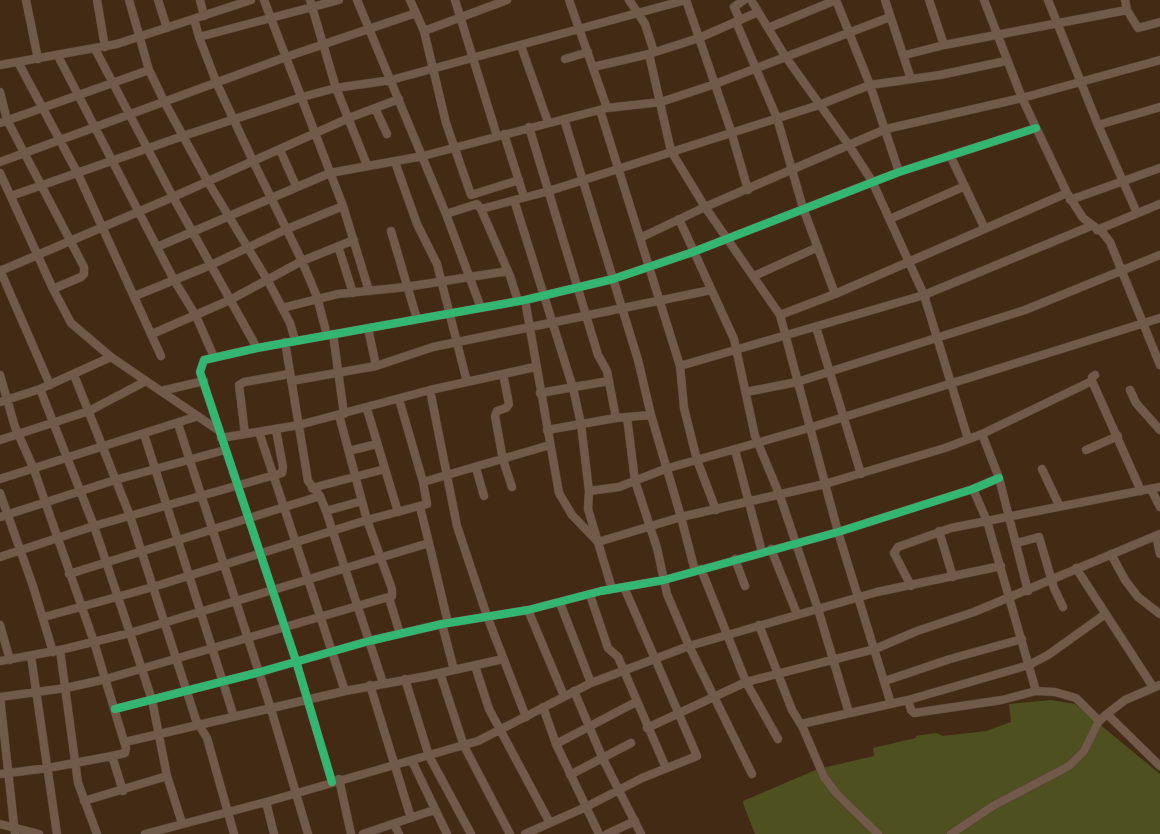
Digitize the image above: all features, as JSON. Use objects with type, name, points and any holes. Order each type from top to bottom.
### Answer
[{"type":"street","points":[[26,0],[38,59]]},
{"type":"street","points":[[97,0],[105,47]]},
{"type":"street","points":[[129,0],[149,70],[165,103],[208,182],[268,281],[296,340]]},
{"type":"street","points":[[158,0],[167,28]]},
{"type":"street","points":[[200,0],[204,16]]},
{"type":"street","points":[[0,65],[105,47],[194,20],[251,0]]},
{"type":"street","points":[[264,0],[343,206],[369,291]]},
{"type":"street","points":[[199,37],[311,3],[338,0]]},
{"type":"street","points":[[357,0],[423,156],[471,278],[480,308]]},
{"type":"street","points":[[410,0],[424,31],[453,148],[471,195],[479,207],[521,301],[529,327],[561,499],[572,515],[598,542]]},
{"type":"street","points":[[455,0],[473,58],[524,197]]},
{"type":"street","points":[[424,31],[507,0]]},
{"type":"street","points":[[569,0],[593,67],[618,168],[680,366],[684,408],[697,460],[716,510]]},
{"type":"street","points":[[629,0],[645,24],[671,151],[705,206],[780,315],[838,532],[891,704]]},
{"type":"street","points":[[6,192],[42,186],[183,136],[302,97],[336,88],[391,80],[686,0],[731,131],[748,190]]},
{"type":"street","points":[[744,0],[734,6],[738,21],[777,118],[803,208],[835,294]]},
{"type":"street","points":[[751,0],[785,56],[818,105],[848,144],[872,182],[924,295],[968,439]]},
{"type":"street","points":[[768,28],[836,0],[870,85],[900,172]]},
{"type":"street","points":[[885,0],[911,79]]},
{"type":"street","points":[[929,0],[944,44]]},
{"type":"street","points":[[984,0],[1006,61],[1069,197],[1078,213],[1108,238],[1160,365]]},
{"type":"street","points":[[1048,0],[1098,126],[1137,213]]},
{"type":"street","points":[[1125,0],[1138,28],[1160,22]]},
{"type":"street","points":[[311,3],[325,45],[336,88],[367,166]]},
{"type":"street","points":[[904,56],[944,44],[1128,10]]},
{"type":"street","points":[[593,67],[652,53],[699,38],[758,12]]},
{"type":"street","points":[[0,162],[95,129],[286,57],[416,13]]},
{"type":"street","points":[[157,247],[330,172],[423,156],[603,109],[661,102],[715,84],[890,17]]},
{"type":"street","points":[[15,831],[0,697],[66,688],[106,679],[212,646],[389,598],[393,592],[367,520],[348,452],[341,415],[338,373],[330,334],[302,261],[217,84],[194,20]]},
{"type":"street","points":[[521,46],[548,122]]},
{"type":"street","points":[[95,49],[256,348]]},
{"type":"street","points":[[565,59],[588,52]]},
{"type":"street","points":[[58,56],[140,211],[174,280],[196,316],[214,357]]},
{"type":"street","points":[[640,238],[705,206],[748,190],[848,144],[886,129],[1022,98],[1160,60]]},
{"type":"street","points":[[446,214],[514,200],[549,190],[818,105],[870,85],[940,75],[1006,61]]},
{"type":"street","points":[[18,62],[78,174],[161,356]]},
{"type":"street","points":[[4,121],[149,70]]},
{"type":"street","points":[[0,92],[4,121],[25,153],[84,267],[84,274],[53,290]]},
{"type":"street","points":[[50,385],[0,270],[38,256],[103,226],[208,182],[348,118],[399,100]]},
{"type":"street","points":[[1098,126],[1160,107]]},
{"type":"street","points":[[375,108],[387,134]]},
{"type":"street","points":[[564,119],[638,360],[650,415],[665,469],[698,570],[746,682],[778,739]]},
{"type":"street","points":[[529,127],[598,355],[609,381],[616,418]]},
{"type":"street","points":[[351,834],[336,781],[218,430],[200,372],[201,364],[214,357],[285,342],[521,301],[613,279],[693,252],[900,172],[1036,128]]},
{"type":"street","points":[[280,150],[296,186]]},
{"type":"street","points":[[950,155],[985,229]]},
{"type":"street","points":[[395,162],[417,224],[437,264],[466,382]]},
{"type":"street","points":[[780,315],[835,294],[985,229],[1069,197],[1160,168]]},
{"type":"street","points":[[0,174],[6,192],[71,323],[111,357],[218,430]]},
{"type":"street","points":[[471,195],[519,180]]},
{"type":"street","points":[[890,219],[965,186]]},
{"type":"street","points":[[514,200],[554,322],[573,388],[581,424],[589,491],[587,506],[612,589]]},
{"type":"street","points":[[680,366],[924,295],[1160,204]]},
{"type":"street","points":[[135,296],[211,266],[287,229],[343,206]]},
{"type":"street","points":[[679,219],[711,290],[727,318],[738,350],[758,443],[780,496],[818,608],[849,714]]},
{"type":"street","points":[[391,231],[417,319]]},
{"type":"street","points":[[152,334],[230,300],[302,261],[354,240]]},
{"type":"street","points":[[338,246],[353,293]]},
{"type":"street","points":[[754,276],[818,247]]},
{"type":"street","points":[[746,392],[797,382],[1032,307],[1160,255]]},
{"type":"street","points":[[282,308],[317,298],[471,278],[508,271]]},
{"type":"street","points":[[245,434],[239,385],[244,382],[338,373],[376,366],[416,351],[455,342],[711,290]]},
{"type":"street","points":[[589,491],[613,489],[665,469],[809,428],[1160,318]]},
{"type":"street","points":[[816,327],[861,474]]},
{"type":"street","points":[[368,328],[376,366]]},
{"type":"street","points":[[285,342],[307,474],[312,488],[320,496],[326,511],[383,683]]},
{"type":"street","points":[[4,401],[50,385],[111,357]]},
{"type":"street","points":[[221,438],[299,425],[367,409],[430,390],[535,367]]},
{"type":"street","points":[[503,374],[509,404],[496,412],[495,416],[503,460],[512,488]]},
{"type":"street","points":[[74,375],[104,446],[115,480],[130,516],[199,725],[207,738],[234,834]]},
{"type":"street","points":[[0,376],[4,401],[33,467],[56,539],[94,642],[125,742],[125,753],[48,768],[0,774]]},
{"type":"street","points":[[598,542],[650,525],[780,496],[861,474],[968,439],[982,434],[1094,378],[1142,491]]},
{"type":"street","points":[[0,440],[89,410],[146,381]]},
{"type":"street","points":[[161,391],[204,381]]},
{"type":"street","points":[[540,393],[609,381]]},
{"type":"street","points":[[40,389],[94,526],[104,562],[130,632],[152,700],[167,776],[182,823]]},
{"type":"street","points":[[430,390],[457,526],[502,659],[526,717]]},
{"type":"street","points":[[1130,390],[1136,403],[1160,430]]},
{"type":"street","points":[[44,617],[260,555],[367,520],[426,505],[428,502],[400,399]]},
{"type":"street","points":[[367,409],[398,512]]},
{"type":"street","points":[[547,430],[616,418],[650,415]]},
{"type":"street","points":[[0,479],[68,456],[178,424],[198,416]]},
{"type":"street","points":[[627,417],[635,482],[650,525],[666,594],[713,697],[752,774]]},
{"type":"street","points":[[178,424],[260,672],[308,834]]},
{"type":"street","points":[[0,557],[94,526],[283,471],[276,430]]},
{"type":"street","points":[[259,432],[344,691]]},
{"type":"street","points":[[144,434],[234,717]]},
{"type":"street","points":[[982,434],[999,478],[1028,591]]},
{"type":"street","points":[[1086,450],[1118,436]]},
{"type":"street","points":[[348,452],[377,444]]},
{"type":"street","points":[[423,482],[550,445]]},
{"type":"street","points":[[0,517],[115,480],[225,450]]},
{"type":"street","points":[[734,450],[762,552]]},
{"type":"street","points":[[476,468],[484,496]]},
{"type":"street","points":[[312,488],[385,469]]},
{"type":"street","points":[[1042,469],[1059,505]]},
{"type":"street","points":[[115,709],[223,682],[369,641],[445,624],[528,610],[612,589],[664,580],[838,532],[973,489],[999,478]]},
{"type":"street","points":[[911,586],[895,550],[939,531],[1059,505],[1160,487]]},
{"type":"street","points":[[973,489],[987,521],[1011,598],[1036,691]]},
{"type":"street","points":[[1152,489],[1160,507]]},
{"type":"street","points":[[0,493],[56,651],[66,688],[77,763],[78,783],[84,801],[90,810],[97,834]]},
{"type":"street","points":[[69,574],[141,550],[213,530],[320,496]]},
{"type":"street","points":[[326,511],[362,500]]},
{"type":"street","points":[[420,507],[454,670]]},
{"type":"street","points":[[939,531],[953,577]]},
{"type":"street","points":[[647,728],[746,682],[875,649],[917,631],[1011,598],[1076,568],[1158,535],[1160,554]]},
{"type":"street","points":[[1017,543],[1039,537],[1051,580],[1063,607]]},
{"type":"street","points":[[0,661],[56,651],[165,623],[429,543]]},
{"type":"street","points":[[771,549],[796,614]]},
{"type":"street","points":[[1111,554],[1125,580],[1138,597],[1160,614]]},
{"type":"street","points":[[735,559],[745,586]]},
{"type":"street","points":[[145,834],[464,746],[500,731],[591,682],[689,646],[857,597],[1001,566]]},
{"type":"street","points":[[951,834],[1001,801],[1069,766],[1084,751],[1099,721],[1125,700],[1156,686],[1104,615],[1076,568]]},
{"type":"street","points":[[525,834],[666,768],[697,756],[656,657],[624,588]]},
{"type":"street","points":[[590,595],[608,648],[616,655],[666,768]]},
{"type":"street","points":[[389,598],[400,634]]},
{"type":"street","points":[[560,603],[591,682]]},
{"type":"street","points":[[528,610],[564,696]]},
{"type":"street","points":[[801,724],[908,700],[1029,665],[1048,655],[1104,615]]},
{"type":"street","points":[[0,625],[10,660]]},
{"type":"street","points":[[760,625],[792,710],[801,724],[829,785],[878,834]]},
{"type":"street","points":[[885,681],[950,658],[1022,639]]},
{"type":"street","points":[[31,656],[57,834]]},
{"type":"street","points":[[125,742],[370,685],[440,673],[502,659]]},
{"type":"street","points":[[475,666],[484,699],[550,823]]},
{"type":"street","points":[[440,673],[464,746],[510,834]]},
{"type":"street","points":[[405,679],[429,756],[471,834]]},
{"type":"street","points":[[370,685],[411,818]]},
{"type":"street","points":[[574,691],[603,759],[641,834]]},
{"type":"street","points":[[908,700],[911,711],[917,713],[1002,700],[1036,691],[1055,692],[1076,698],[1099,721]]},
{"type":"street","points":[[556,744],[636,702]]},
{"type":"street","points":[[543,708],[556,744],[599,834]]},
{"type":"street","points":[[1107,714],[1160,766]]},
{"type":"street","points":[[570,775],[631,744]]},
{"type":"street","points":[[112,756],[123,791]]},
{"type":"street","points":[[412,761],[447,834]]},
{"type":"street","points":[[84,801],[123,791],[167,776]]},
{"type":"street","points":[[266,802],[274,834]]},
{"type":"street","points":[[362,834],[434,810]]},
{"type":"street","points":[[608,834],[635,821]]},
{"type":"street","points":[[0,824],[15,831],[39,834]]},
{"type":"street","points":[[394,824],[399,834]]},
{"type":"shaded area","points":[[1051,700],[1075,704],[1160,774],[1160,834],[755,834],[743,801],[818,769],[874,756],[873,748],[916,738],[916,736],[936,733],[943,736],[986,731],[1011,722],[1009,704]]},
{"type":"cycle path","points":[[332,782],[296,661],[200,372],[204,360],[257,348],[525,300],[613,279],[693,252],[899,172],[1036,128]]},
{"type":"cycle path","points":[[115,709],[260,672],[369,641],[442,624],[528,610],[601,591],[664,580],[838,532],[973,489],[999,478]]}]
